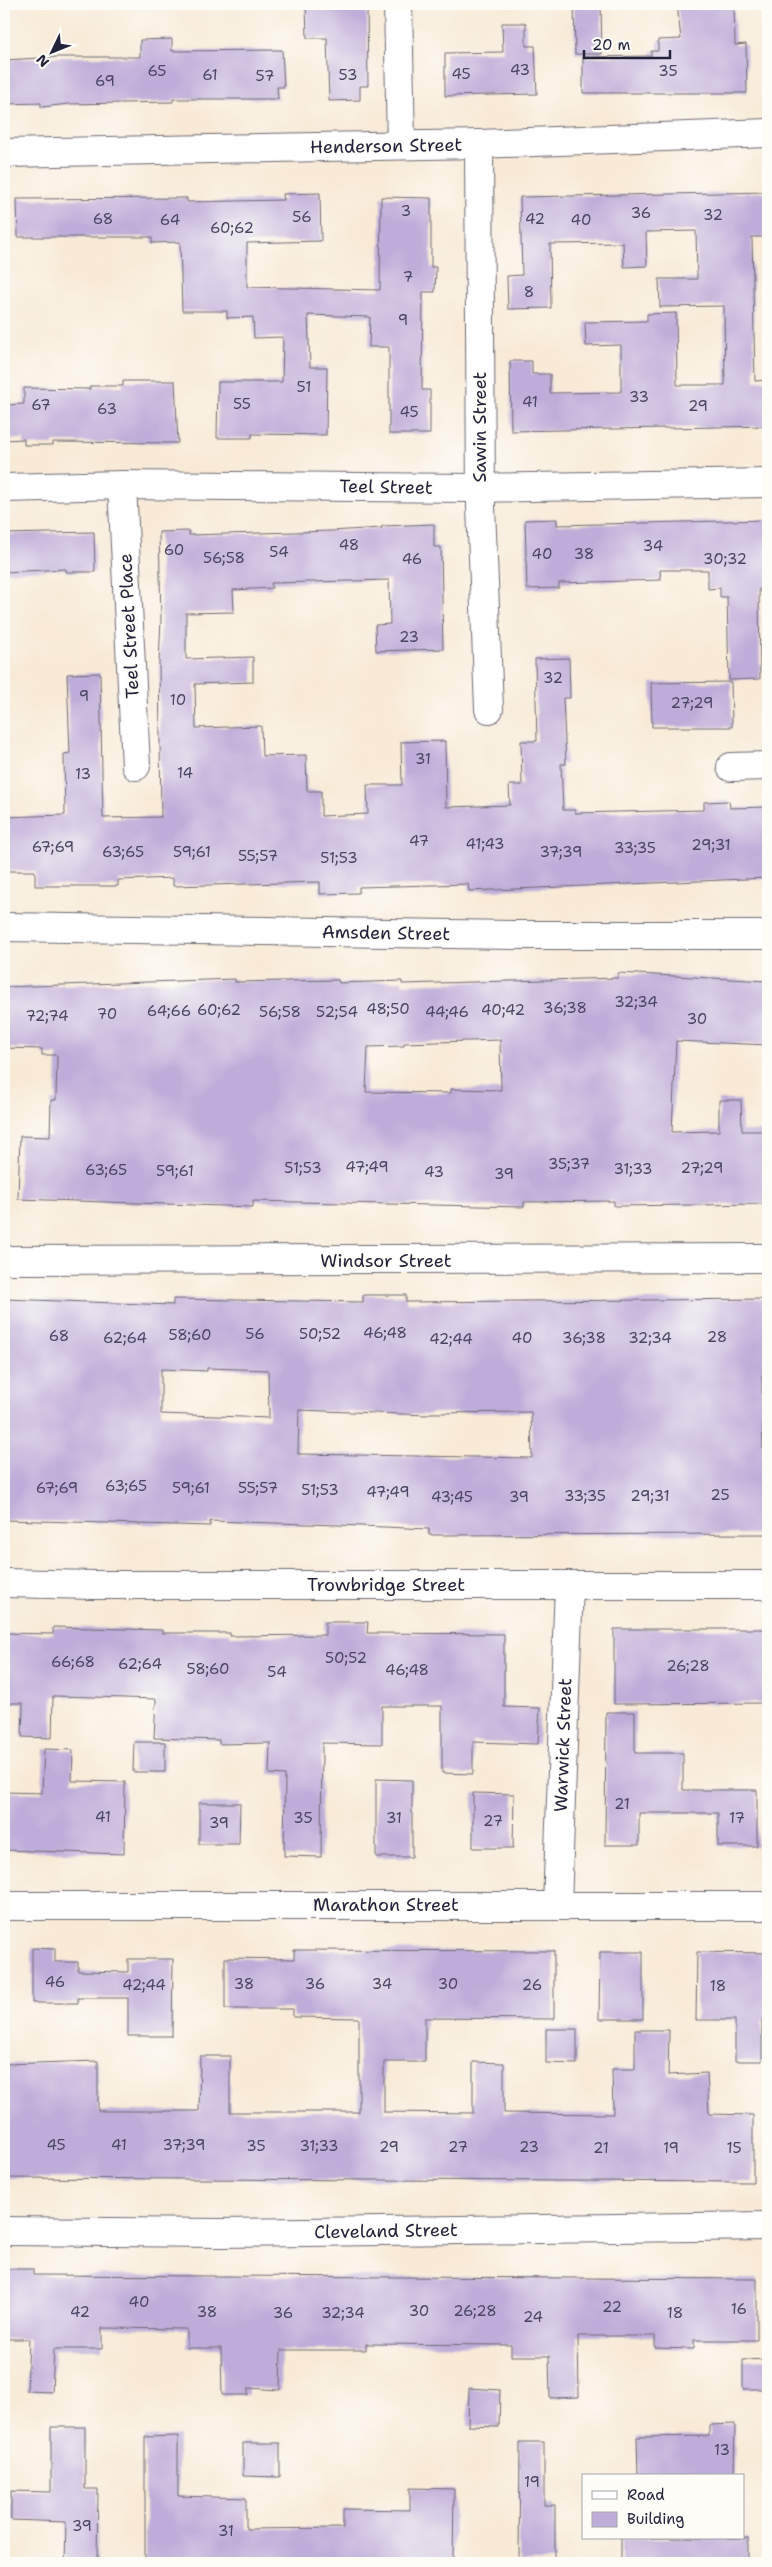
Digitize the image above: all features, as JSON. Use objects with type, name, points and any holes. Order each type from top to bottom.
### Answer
[{"type":"street","points":[[398,4],[401,144]]},
{"type":"street","name":"Henderson Street","points":[[4,153],[479,144],[768,133]]},
{"type":"street","name":"Sawin Street","points":[[479,144],[481,488],[488,709]]},
{"type":"street","name":"Teel Street","points":[[4,488],[122,485],[481,488],[768,483]]},
{"type":"street","name":"Teel Street Place","points":[[122,485],[136,766]]},
{"type":"street","points":[[731,767],[768,766]]},
{"type":"street","name":"Amsden Street","points":[[4,927],[513,936],[768,935]]},
{"type":"street","name":"Windsor Street","points":[[4,1260],[768,1258]]},
{"type":"street","name":"Trowbridge Street","points":[[4,1583],[95,1585],[768,1585]]},
{"type":"street","name":"Warwick Street","points":[[557,1905],[569,1585]]},
{"type":"street","name":"Marathon Street","points":[[4,1906],[768,1906]]},
{"type":"street","name":"Cleveland Street","points":[[4,2231],[219,2233],[768,2226]]},
{"type":"building","points":[[367,4],[368,86],[360,86],[360,100],[329,101],[327,38],[307,38],[306,6]]},
{"type":"building","points":[[574,4],[601,4],[602,54],[575,54]]},
{"type":"building","points":[[677,4],[734,4],[735,45],[746,44],[747,93],[583,93],[583,57],[651,56],[651,51],[658,51],[658,40],[681,39]]},
{"type":"building","points":[[502,23],[526,23],[526,46],[535,46],[537,94],[445,96],[445,53],[503,52]]},
{"type":"building","points":[[172,39],[172,51],[282,50],[284,87],[277,87],[278,99],[173,99],[173,102],[69,104],[41,107],[41,103],[4,104],[4,60],[58,57],[140,57],[140,40]]},
{"type":"building","points":[[768,192],[768,237],[752,237],[755,381],[768,380],[768,426],[511,431],[510,361],[532,361],[532,374],[550,374],[550,393],[621,392],[621,345],[586,346],[585,322],[647,321],[647,314],[676,313],[677,385],[725,385],[724,306],[660,307],[659,279],[697,279],[696,231],[646,232],[647,266],[624,267],[623,243],[550,244],[551,308],[508,309],[507,276],[522,275],[520,197]]},
{"type":"building","points":[[320,193],[321,241],[247,243],[247,287],[380,290],[381,197],[431,198],[431,267],[436,267],[435,292],[423,292],[422,390],[430,390],[430,434],[389,434],[389,347],[369,347],[370,317],[308,315],[310,367],[327,367],[326,435],[252,434],[252,438],[217,438],[218,382],[282,382],[283,337],[254,338],[253,317],[227,318],[227,311],[182,311],[180,242],[152,243],[152,237],[18,237],[17,199],[187,198],[187,202],[284,200],[283,194]]},
{"type":"building","points":[[123,381],[175,381],[178,443],[53,442],[53,445],[24,445],[24,439],[4,440],[4,405],[24,404],[24,388],[90,389],[90,386],[123,386]]},
{"type":"building","points":[[557,519],[557,525],[768,520],[768,589],[759,589],[760,679],[729,680],[727,597],[720,597],[720,588],[708,589],[708,570],[660,570],[661,580],[559,583],[559,588],[527,589],[525,520]]},
{"type":"building","points":[[434,524],[434,547],[441,547],[443,649],[376,651],[375,625],[390,624],[389,580],[271,583],[272,588],[233,590],[234,612],[186,613],[186,659],[253,657],[253,682],[195,684],[196,728],[261,726],[262,756],[306,755],[307,791],[321,791],[321,816],[368,814],[367,785],[402,785],[401,742],[445,741],[446,807],[510,805],[509,785],[522,785],[521,741],[537,741],[535,659],[569,658],[570,698],[563,698],[566,764],[561,764],[563,810],[575,810],[575,813],[704,810],[704,802],[729,801],[730,808],[768,807],[768,878],[469,891],[468,884],[359,887],[359,893],[320,894],[320,882],[173,886],[173,878],[118,880],[118,886],[35,886],[35,871],[4,871],[4,817],[65,815],[64,754],[70,753],[67,674],[100,673],[103,818],[161,817],[159,532],[189,531],[189,535],[331,531],[382,528],[382,526]]},
{"type":"building","points":[[94,532],[95,572],[66,572],[66,569],[4,572],[4,534]]},
{"type":"building","points":[[731,682],[732,727],[652,727],[651,683]]},
{"type":"building","points":[[618,973],[768,981],[768,1045],[676,1041],[672,1132],[719,1131],[719,1100],[741,1100],[742,1131],[768,1131],[768,1204],[614,1206],[614,1201],[524,1202],[524,1207],[253,1201],[253,1207],[18,1199],[20,1136],[50,1137],[51,1100],[56,1100],[57,1055],[42,1055],[42,1049],[4,1048],[4,987],[235,979],[235,982],[338,980],[339,983],[402,981],[402,984],[618,978]],"holes":[[[500,1040],[501,1090],[451,1089],[451,1093],[366,1092],[368,1047],[404,1046],[404,1043]]]},
{"type":"building","points":[[363,1295],[406,1295],[406,1302],[768,1299],[768,1375],[762,1375],[763,1456],[768,1456],[768,1534],[429,1535],[429,1529],[339,1525],[210,1521],[210,1526],[4,1520],[7,1369],[4,1369],[4,1299],[173,1305],[173,1299],[363,1302]],"holes":[[[207,1368],[268,1370],[269,1418],[161,1414],[161,1369],[207,1371]],[[299,1410],[427,1415],[430,1413],[531,1412],[532,1458],[298,1454]]]},
{"type":"building","points":[[325,1622],[368,1622],[367,1633],[504,1634],[504,1707],[540,1708],[538,1744],[473,1742],[473,1774],[442,1773],[442,1706],[382,1706],[382,1744],[322,1743],[321,1857],[284,1856],[285,1775],[269,1774],[270,1743],[219,1744],[219,1740],[154,1738],[156,1699],[53,1696],[52,1738],[22,1737],[23,1703],[4,1703],[4,1633],[53,1634],[53,1627],[162,1630],[162,1633],[230,1633],[230,1636],[325,1635]]},
{"type":"building","points":[[614,1629],[768,1629],[768,1703],[614,1704]]},
{"type":"building","points":[[606,1712],[635,1712],[635,1753],[683,1753],[683,1790],[757,1790],[757,1846],[718,1846],[718,1813],[639,1813],[639,1845],[605,1845]]},
{"type":"building","points":[[134,1742],[165,1742],[165,1772],[133,1772]]},
{"type":"building","points":[[44,1749],[73,1750],[72,1781],[125,1782],[124,1854],[4,1850],[4,1792],[42,1793]]},
{"type":"building","points":[[376,1779],[412,1780],[412,1857],[376,1857]]},
{"type":"building","points":[[473,1793],[514,1794],[513,1848],[473,1848]]},
{"type":"building","points":[[199,1803],[240,1803],[239,1844],[199,1844]]},
{"type":"building","points":[[32,1948],[55,1949],[55,1962],[78,1962],[78,1971],[128,1972],[128,1959],[173,1959],[172,2036],[128,2036],[128,1998],[78,1998],[78,2003],[32,2003]]},
{"type":"building","points":[[294,1950],[554,1951],[554,2019],[425,2018],[425,2062],[384,2062],[384,2112],[473,2113],[473,2062],[504,2063],[504,2113],[613,2114],[612,2069],[635,2069],[635,2030],[669,2030],[668,2075],[707,2073],[709,2114],[753,2115],[753,2182],[4,2178],[4,2064],[98,2061],[98,2111],[199,2111],[200,2056],[230,2056],[230,2112],[359,2112],[359,2018],[293,2017],[293,2009],[225,2009],[225,1958],[294,1959]]},
{"type":"building","points":[[600,1952],[643,1952],[643,2019],[599,2019]]},
{"type":"building","points":[[697,1952],[768,1953],[768,2020],[762,2020],[762,2061],[735,2061],[735,2020],[696,2020]]},
{"type":"building","points":[[546,2029],[577,2029],[577,2064],[546,2063]]},
{"type":"building","points":[[4,2269],[33,2269],[33,2275],[757,2279],[757,2340],[694,2340],[694,2349],[655,2348],[655,2336],[578,2336],[579,2397],[550,2398],[549,2356],[511,2356],[511,2345],[366,2344],[366,2350],[281,2350],[280,2390],[248,2388],[248,2395],[222,2395],[221,2348],[187,2348],[187,2329],[102,2328],[102,2349],[54,2349],[52,2392],[27,2391],[29,2339],[4,2339]]},
{"type":"building","points":[[768,2359],[768,2389],[743,2389],[743,2360]]},
{"type":"building","points":[[469,2388],[500,2390],[499,2427],[468,2426]]},
{"type":"building","points":[[735,2424],[734,2474],[638,2474],[637,2437],[709,2436],[709,2425]]},
{"type":"building","points":[[51,2427],[85,2427],[85,2489],[98,2489],[97,2563],[65,2563],[66,2522],[11,2520],[11,2491],[51,2492]]},
{"type":"building","points":[[178,2436],[178,2496],[246,2498],[246,2529],[343,2528],[343,2509],[410,2510],[410,2488],[454,2489],[453,2563],[145,2563],[145,2437]]},
{"type":"building","points":[[520,2442],[544,2442],[544,2505],[555,2505],[555,2562],[519,2562]]},
{"type":"building","points":[[243,2443],[280,2443],[280,2477],[243,2476]]},
{"type":"building","points":[[744,2538],[748,2538],[748,2563],[621,2563],[621,2540],[744,2540]]}]
